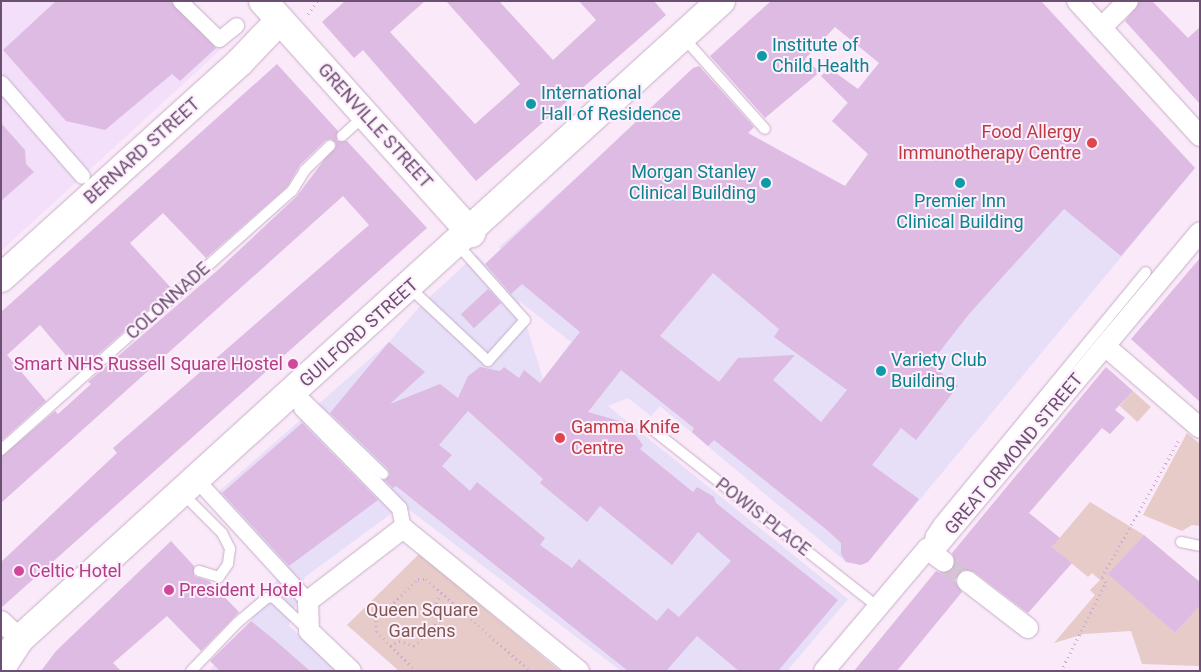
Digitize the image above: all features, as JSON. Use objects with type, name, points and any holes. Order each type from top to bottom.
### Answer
[{"type":"main road","name":"GUILFORD STREET","points":[[1,668],[11,630],[298,399],[410,288],[683,37],[709,5]]},
{"type":"main road","name":"GRENVILLE STREET","points":[[271,11],[364,115],[464,239]]},
{"type":"main road","name":"BERNARD STREET","points":[[1,278],[239,64],[271,11]]},
{"type":"street","points":[[180,1],[219,38],[236,24]]},
{"type":"street","points":[[1077,1],[1200,136]]},
{"type":"street","points":[[1101,28],[1128,1]]},
{"type":"street","points":[[1,83],[82,176]]},
{"type":"street","name":"GREAT ORMOND STREET","points":[[824,671],[927,549],[940,543],[1200,232]]},
{"type":"street","points":[[1105,346],[1195,424]]},
{"type":"street","points":[[298,399],[398,508],[404,528],[579,671]]},
{"type":"street","points":[[190,487],[308,601],[309,631],[351,671]]},
{"type":"street","points":[[308,601],[404,528]]},
{"type":"street","points":[[927,549],[944,562]]},
{"type":"street","points":[[967,581],[1028,628]]},
{"type":"lane","points":[[683,37],[765,129]]},
{"type":"lane","points":[[342,136],[364,115]]},
{"type":"lane","name":"COLONNADE","points":[[1,450],[292,191],[305,170],[330,146]]},
{"type":"lane","points":[[410,288],[488,361],[526,320],[464,239]]},
{"type":"lane","points":[[927,549],[931,535],[939,523],[1146,272]]},
{"type":"lane","points":[[298,399],[383,474]]},
{"type":"lane","name":"POWIS PLACE","points":[[648,426],[879,608]]},
{"type":"lane","points":[[190,487],[222,533],[230,549],[228,564],[219,577],[199,571]]},
{"type":"lane","points":[[1181,542],[1200,546]]},
{"type":"lane","points":[[191,671],[237,622],[267,598],[273,597],[309,631]]},
{"type":"path","points":[[1061,671],[1106,582],[1102,577],[1195,424]]},
{"type":"path","points":[[416,671],[376,631],[376,620],[418,579],[426,579],[530,671]]},
{"type":"path","points":[[390,646],[399,641],[414,646],[443,617],[436,603],[441,594]]},
{"type":"path","points":[[1196,671],[1200,667]]},
{"type":"shaded area","points":[[1,1],[193,1],[230,41],[1,251]]},
{"type":"shaded area","points":[[970,1],[1041,1],[1195,168],[868,562],[861,565],[846,562],[660,406],[651,416],[628,398],[608,406],[848,599],[787,671],[621,671],[403,505],[305,577],[289,626],[340,671],[209,671],[251,621],[282,571],[215,495],[389,342],[422,304],[471,259],[477,255],[485,264],[501,250],[499,247],[637,123],[693,68],[751,135],[845,186],[875,156],[832,121],[874,69],[891,84]],"holes":[[[519,301],[571,342],[543,379]]]},
{"type":"green space","points":[[1133,391],[1151,407],[1137,422],[1120,406]]},
{"type":"green space","points":[[1187,433],[1200,444],[1200,526],[1192,525],[1182,531],[1143,515]]},
{"type":"green space","points":[[1090,502],[1144,535],[1109,574],[1175,633],[1200,606],[1200,666],[1142,664],[1131,631],[1084,634],[1054,643],[1095,595],[1090,590],[1100,580],[1092,573],[1088,577],[1052,547]]},
{"type":"green space","name":"Queen Square Gardens","points":[[419,554],[560,671],[399,671],[347,625]]},
{"type":"building","points":[[56,1],[171,1],[216,48],[180,81],[172,74],[105,130],[66,121],[3,50]]},
{"type":"building","name":"International Hall of Residence","points":[[345,1],[425,1],[390,32],[475,124],[520,84],[446,1],[499,1],[553,60],[596,20],[579,1],[654,1],[666,15],[476,181],[363,50],[354,58],[322,22]]},
{"type":"building","points":[[771,1],[1041,1],[1195,168],[1121,256],[1064,209],[969,314],[930,364],[958,386],[916,440],[901,428],[872,465],[919,499],[868,562],[861,565],[846,562],[841,554],[841,543],[827,530],[714,440],[708,446],[692,432],[694,428],[621,370],[588,412],[626,423],[643,445],[640,449],[693,492],[697,487],[714,497],[716,503],[838,600],[778,671],[739,671],[697,636],[666,671],[628,671],[396,486],[393,488],[385,480],[390,475],[388,469],[330,413],[389,342],[425,372],[390,404],[440,384],[458,398],[468,376],[480,367],[500,371],[504,367],[519,378],[524,370],[540,383],[580,332],[522,284],[511,294],[485,264],[693,68],[699,66],[754,127],[748,133],[845,186],[868,154],[832,121],[848,103],[821,76],[829,68],[858,89],[879,63],[835,27],[805,59],[820,72],[765,118],[710,56]],"holes":[[[713,273],[779,329],[774,337],[847,390],[821,422],[773,380],[795,355],[738,358],[719,382],[660,336]],[[468,411],[543,479],[540,483],[587,522],[600,506],[672,565],[698,532],[731,561],[679,617],[668,608],[657,621],[579,559],[572,568],[540,545],[545,538],[477,482],[470,491],[442,466],[452,455],[439,445]]]},
{"type":"building","points":[[1140,1],[1152,1],[1188,38],[1200,27],[1200,104],[1125,21]]},
{"type":"building","points":[[277,64],[338,131],[337,141],[347,141],[427,228],[1,608],[1,562],[117,453],[113,448],[369,225],[343,196],[1,503],[1,457],[55,411],[58,414],[91,384],[88,382],[218,270],[297,196],[336,144],[331,139],[325,141],[300,165],[287,187],[206,258],[163,213],[130,243],[172,289],[79,371],[40,325],[7,355],[46,401],[1,441],[1,312]]},
{"type":"building","points":[[1,123],[25,150],[26,164],[34,172],[1,201]]},
{"type":"building","points":[[1200,258],[1200,402],[1131,339]]},
{"type":"building","points":[[488,289],[501,303],[474,328],[461,314]]},
{"type":"building","points":[[1106,367],[1133,391],[1115,410],[1125,418],[1110,434],[1102,428],[1029,513],[1060,538],[1052,547],[1072,563],[1028,613],[974,572],[962,570],[955,580],[962,592],[897,671],[854,671],[936,571],[943,574],[953,570],[956,563],[952,553]]},
{"type":"building","points":[[302,423],[378,500],[289,566],[222,493]]},
{"type":"building","points":[[1144,535],[1200,582],[1200,606],[1175,633],[1108,574]]},
{"type":"building","name":"President Hotel","points":[[171,541],[194,566],[194,576],[209,581],[239,612],[201,651],[167,616],[113,663],[121,671],[41,671],[56,651]]},
{"type":"building","points":[[251,621],[310,671],[220,671],[210,661]]},
{"type":"tunnel","points":[[944,562],[967,581]]},
{"type":"place","name":"Institute of Child Health","points":[[762,56]]},
{"type":"place","name":"International Hall of Residence","points":[[531,104]]},
{"type":"place","name":"Food Allergy Immunotherapy Centre","points":[[1092,143]]},
{"type":"place","name":"Morgan Stanley Clinical Building","points":[[766,183]]},
{"type":"place","name":"Premier Inn Clinical Building","points":[[960,183]]},
{"type":"place","name":"Smart NHS Russell Square Hostel","points":[[293,364]]},
{"type":"place","name":"Variety Club Building","points":[[881,371]]},
{"type":"place","name":"Gamma Knife Centre","points":[[560,438]]},
{"type":"place","name":"Celtic Hotel","points":[[19,571]]},
{"type":"place","name":"President Hotel","points":[[169,590]]}]
